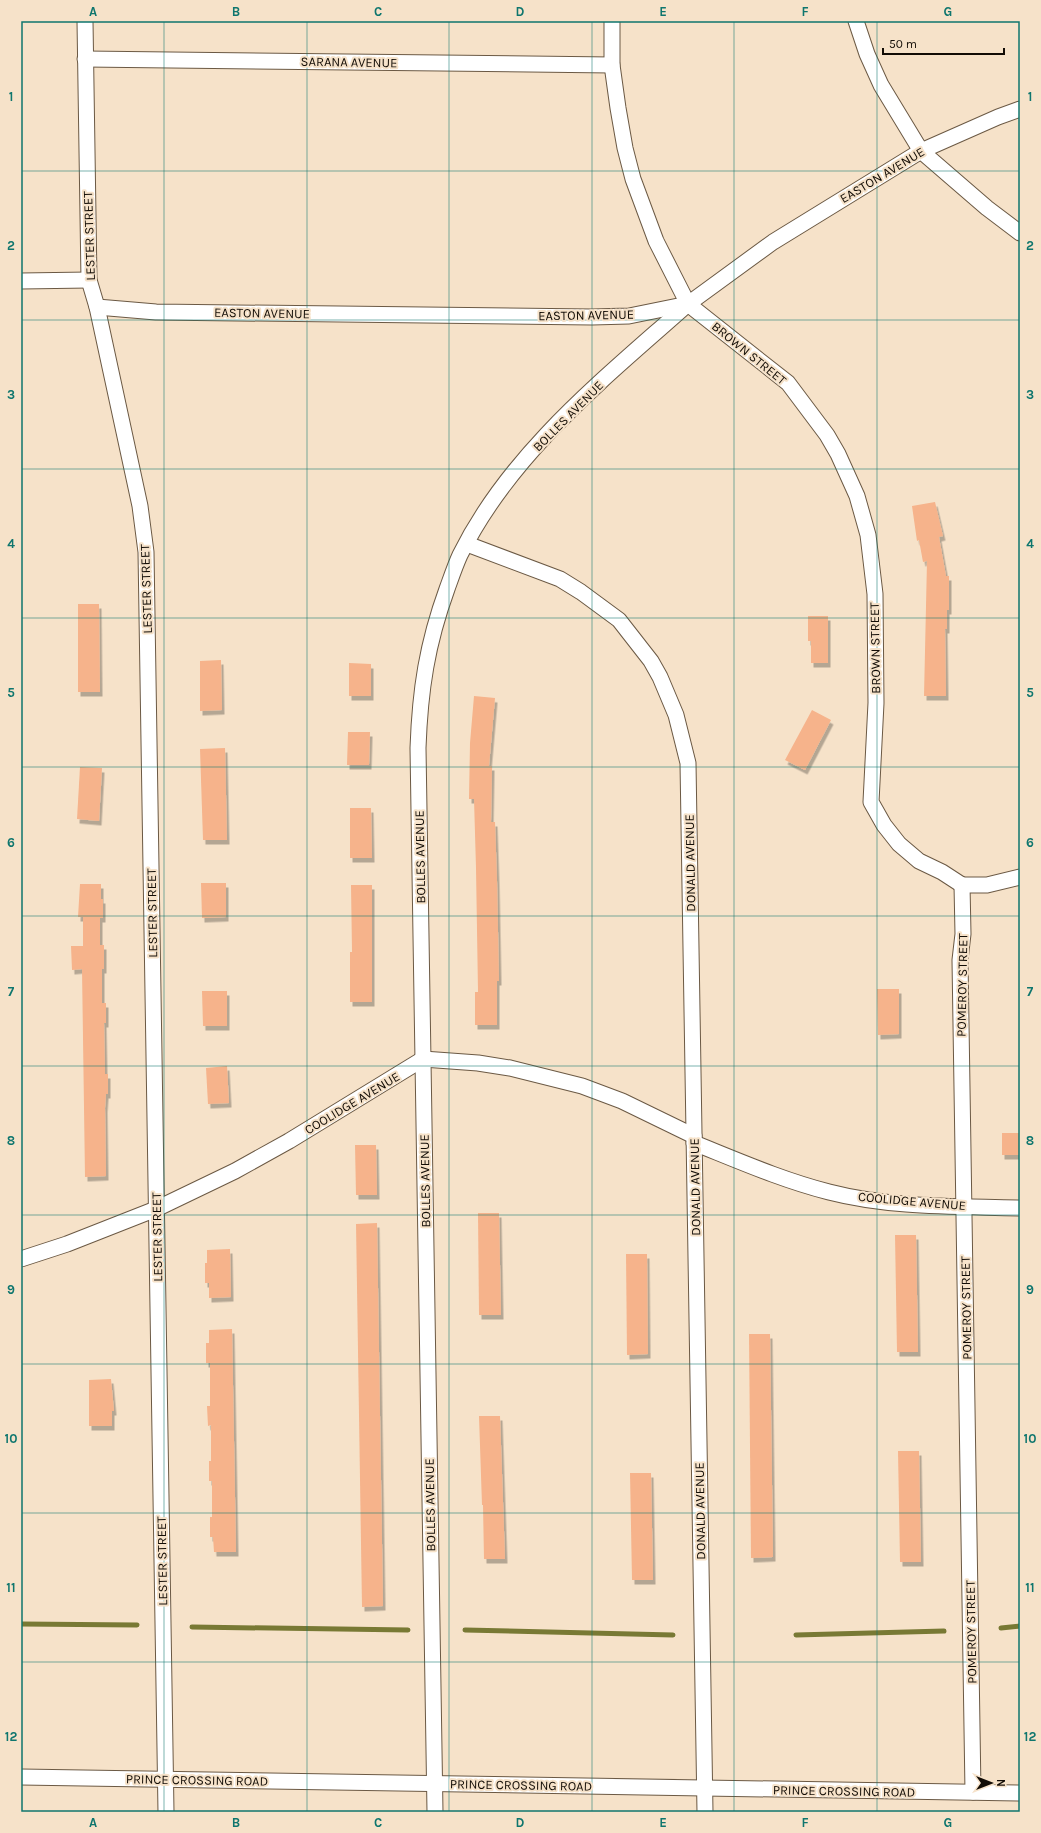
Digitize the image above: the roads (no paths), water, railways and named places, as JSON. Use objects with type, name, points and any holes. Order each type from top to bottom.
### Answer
[{"type":"street","name":"LESTER STREET","points":[[85,21],[89,280],[97,307],[140,506],[146,552],[166,1812]]},
{"type":"street","name":"BROWN STREET","points":[[612,21],[612,65],[625,148],[633,179],[656,241],[688,304],[788,383],[827,435],[857,496],[868,535],[874,594],[876,703],[871,802],[884,825],[900,844],[919,861],[962,884]]},
{"type":"street","points":[[856,21],[867,54],[881,85],[921,151],[987,208],[1020,233]]},
{"type":"street","name":"SARANA AVENUE","points":[[85,59],[612,65]]},
{"type":"street","name":"EASTON AVENUE","points":[[97,307],[156,312],[592,317],[629,316],[688,304],[773,242],[921,151],[998,117],[1020,110]]},
{"type":"street","points":[[21,281],[89,280]]},
{"type":"street","name":"BOLLES AVENUE","points":[[435,1812],[418,748],[419,710],[423,676],[435,624],[463,550],[489,506],[534,448],[572,408],[688,304]]},
{"type":"street","name":"DONALD AVENUE","points":[[463,550],[541,571],[560,579],[587,596],[619,620],[651,661],[667,692],[676,715],[688,763],[705,1812]]},
{"type":"street","points":[[962,884],[987,885],[1020,877]]},
{"type":"street","name":"POMEROY STREET","points":[[962,884],[963,934],[960,960],[974,1792]]},
{"type":"street","name":"COOLIDGE AVENUE","points":[[21,1259],[67,1244],[156,1209],[235,1171],[289,1141],[423,1059],[478,1063],[510,1068],[575,1084],[622,1101],[694,1140],[782,1179],[830,1192],[892,1203],[1020,1208]]},
{"type":"street","name":"PRINCE CROSSING ROAD","points":[[21,1777],[1020,1793]]},
{"type":"waterway","points":[[21,1624],[137,1625]]},
{"type":"waterway","points":[[1001,1628],[1020,1626]]},
{"type":"waterway","points":[[192,1627],[408,1630]]},
{"type":"waterway","points":[[465,1630],[673,1635]]},
{"type":"waterway","points":[[796,1635],[944,1631]]}]
